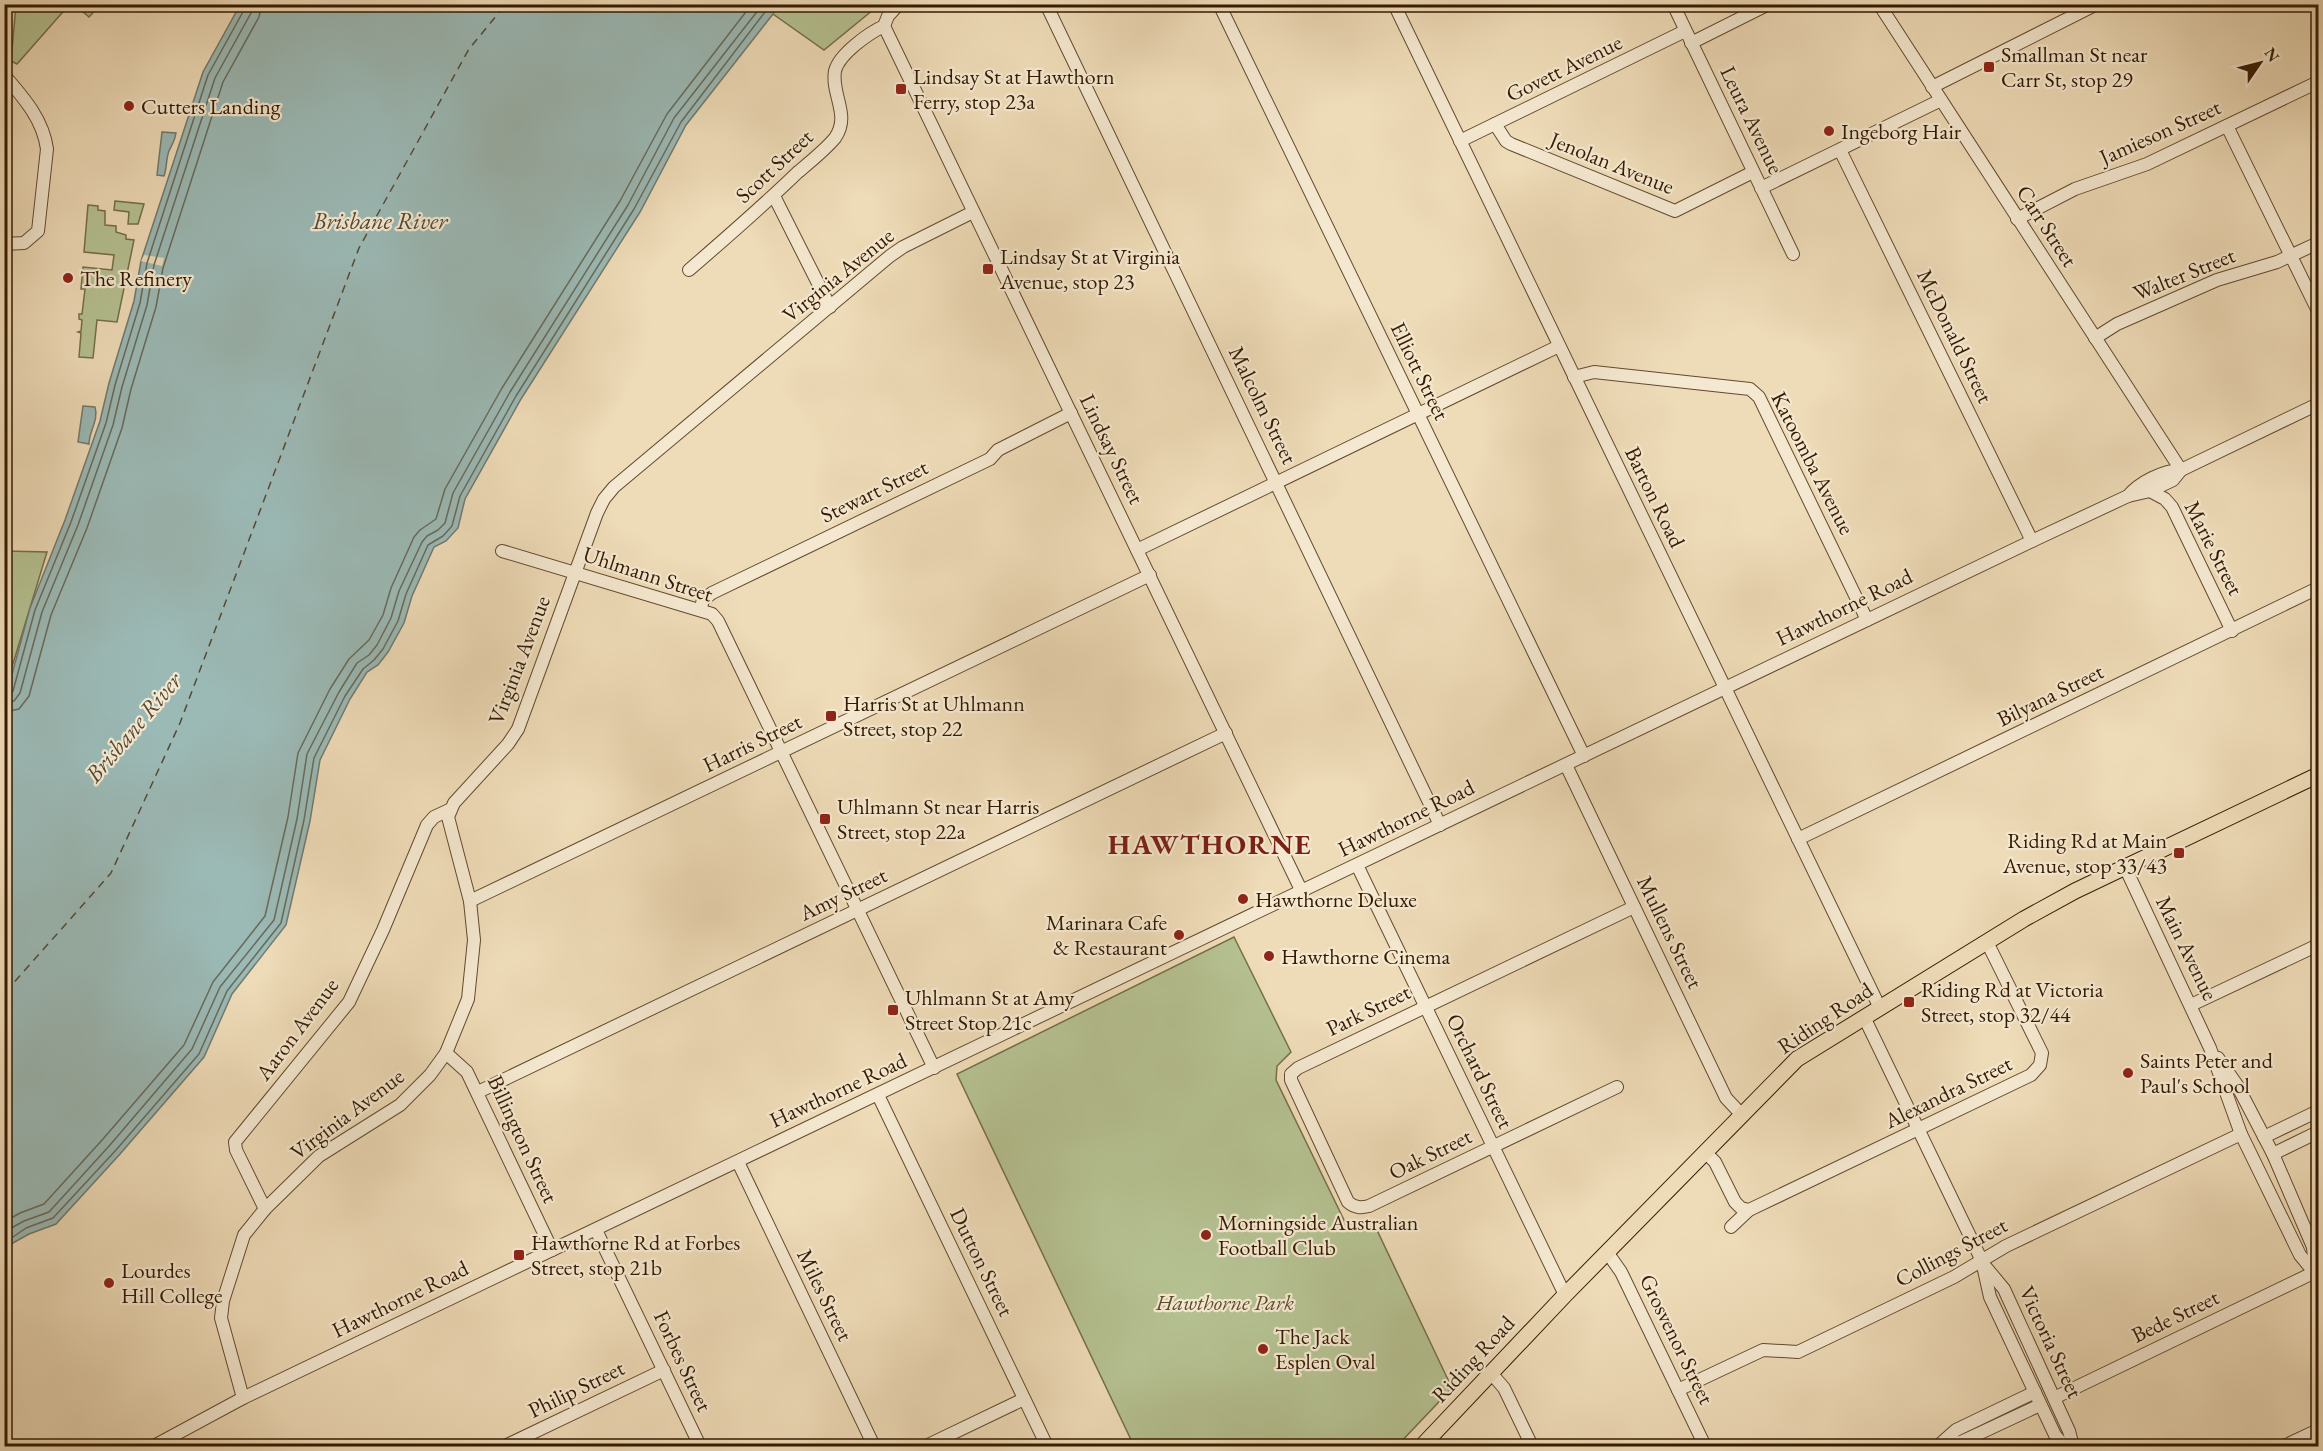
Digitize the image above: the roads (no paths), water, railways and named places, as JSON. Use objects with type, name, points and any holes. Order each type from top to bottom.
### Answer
[{"type":"main road","name":"Riding Road","points":[[1422,1446],[1564,1295],[1797,1059],[1986,942],[2075,891],[2319,775]]},
{"type":"street","points":[[884,26],[888,16],[899,4]]},
{"type":"street","name":"Malcolm Street","points":[[1046,4],[1440,825]]},
{"type":"street","name":"Elliott Street","points":[[1219,4],[1584,756]]},
{"type":"street","name":"Barton Road","points":[[1394,4],[1880,1008]]},
{"type":"street","name":"Leura Avenue","points":[[1672,4],[1792,254]]},
{"type":"street","name":"Govett Avenue","points":[[1460,141],[1688,37],[1769,4]]},
{"type":"street","name":"Carr Street","points":[[1879,4],[2181,470]]},
{"type":"street","points":[[1932,87],[2097,4]]},
{"type":"street","name":"Scott Street","points":[[689,270],[774,196],[835,138],[842,114],[835,71],[840,62],[867,34],[884,26]]},
{"type":"street","name":"Lindsay Street","points":[[884,26],[1302,891]]},
{"type":"street","points":[[4,75],[35,114],[45,138],[46,149],[38,231],[24,243],[4,244]]},
{"type":"street","name":"Jamieson Street","points":[[2017,219],[2075,189],[2147,164],[2319,82]]},
{"type":"street","points":[[1761,188],[1941,100]]},
{"type":"street","name":"Jenolan Avenue","points":[[1495,124],[1506,141],[1511,144],[1675,211],[1753,172]]},
{"type":"street","points":[[2227,126],[2319,311]]},
{"type":"street","name":"McDonald Street","points":[[1840,150],[2032,541]]},
{"type":"street","points":[[774,196],[831,307]]},
{"type":"street","name":"Virginia Avenue","points":[[243,1398],[220,1318],[223,1301],[244,1235],[264,1209],[320,1156],[400,1105],[430,1075],[446,1053],[468,999],[474,940],[470,901],[448,817],[449,810],[453,802],[508,744],[518,729],[574,572],[604,499],[614,487],[903,247],[973,212]]},
{"type":"street","name":"Walter Street","points":[[2095,338],[2117,324],[2217,280],[2292,256],[2319,243]]},
{"type":"street","points":[[1137,550],[1559,346]]},
{"type":"street","name":"Katoomba Avenue","points":[[1574,377],[1594,372],[1750,389],[1759,397],[1867,620]]},
{"type":"street","name":"Hawthorne Road","points":[[2128,496],[2136,487],[2169,471],[2181,470],[2319,404]]},
{"type":"street","name":"Stewart Street","points":[[700,610],[703,600],[712,593],[990,459],[998,450],[1071,413]]},
{"type":"street","name":"Hawthorne Road","points":[[154,1446],[243,1398],[2032,541],[2128,496],[2150,492],[2172,480],[2181,470]]},
{"type":"street","name":"Marie Street","points":[[2150,492],[2169,504],[2232,631]]},
{"type":"street","name":"Uhlmann Street","points":[[502,551],[700,610],[712,614],[718,621],[934,1068]]},
{"type":"street","name":"Harris Street","points":[[470,901],[1150,575]]},
{"type":"street","name":"Bilyana Street","points":[[1798,838],[2319,588]]},
{"type":"street","name":"Amy Street","points":[[478,1092],[1226,733]]},
{"type":"street","name":"Mullens Street","points":[[1566,765],[1726,1098],[1741,1114]]},
{"type":"street","name":"Aaron Avenue","points":[[264,1209],[236,1150],[235,1142],[349,1002],[383,930],[427,825],[434,817],[449,810]]},
{"type":"street","name":"Orchard Street","points":[[1357,865],[1564,1295]]},
{"type":"street","name":"Main Avenue","points":[[2125,867],[2210,1048],[2241,1134],[2300,1255],[2317,1274]]},
{"type":"street","name":"Park Street","points":[[1357,1207],[1348,1202],[1291,1080],[1291,1074],[1298,1068],[1425,1006],[1634,907]]},
{"type":"street","name":"Alexandra Street","points":[[1731,1227],[1749,1210],[2031,1075],[2040,1065],[2042,1053],[1986,942]]},
{"type":"street","points":[[2191,1005],[2319,945]]},
{"type":"street","name":"Victoria Street","points":[[1864,1017],[1982,1261],[2004,1289],[2069,1431],[2073,1446]]},
{"type":"street","name":"Main Avenue","points":[[2210,1048],[2237,1085],[2273,1154],[2313,1247],[2317,1274]]},
{"type":"street","name":"Billington Street","points":[[446,1053],[467,1072],[478,1092],[552,1250]]},
{"type":"street","name":"Oak Street","points":[[1357,1207],[1369,1206],[1617,1087]]},
{"type":"street","name":"Dutton Street","points":[[878,1095],[1047,1446]]},
{"type":"street","points":[[2264,1137],[2319,1111]]},
{"type":"street","points":[[2273,1154],[2319,1132]]},
{"type":"street","name":"Collings Street","points":[[1678,1390],[1762,1350],[1798,1352],[1982,1261],[2006,1246],[2241,1134]]},
{"type":"street","points":[[1705,1152],[1715,1162],[1735,1202],[1741,1208],[1749,1210]]},
{"type":"street","name":"Miles Street","points":[[738,1162],[874,1446]]},
{"type":"street","name":"Forbes Street","points":[[596,1230],[700,1446]]},
{"type":"street","name":"Grosvenor Street","points":[[1607,1252],[1622,1272],[1705,1446]]},
{"type":"street","name":"Victoria Street","points":[[1982,1261],[1990,1297],[2040,1405],[2055,1435],[2064,1446]]},
{"type":"street","name":"Bede Street","points":[[2054,1398],[2317,1274]]},
{"type":"street","name":"Philip Street","points":[[505,1446],[664,1370]]},
{"type":"street","points":[[1491,1373],[1504,1388],[1532,1446]]},
{"type":"street","points":[[1940,1446],[1956,1430],[2035,1392]]},
{"type":"street","points":[[926,1446],[1024,1399]]},
{"type":"street","points":[[1940,1446],[1961,1442],[2040,1405]]},
{"type":"street","points":[[2284,1446],[2319,1430]]},
{"type":"water","name":"Brisbane River","points":[[240,5],[777,5],[773,14],[686,125],[640,212],[521,399],[465,499],[458,528],[446,541],[434,547],[412,596],[404,623],[388,652],[378,665],[367,672],[350,699],[320,760],[310,821],[286,925],[232,994],[204,1057],[56,1224],[29,1234],[11,1244],[5,1253],[5,700],[30,608],[65,520],[100,421],[134,301],[141,261],[203,72]]},
{"type":"water","points":[[162,132],[176,133],[168,154],[164,176],[157,175]]},
{"type":"water","points":[[83,406],[95,407],[96,412],[89,444],[78,442]]},
{"type":"place","name":"Smallman St near Carr St, stop 29","points":[[1989,67]]},
{"type":"place","name":"Lindsay St at Hawthorn Ferry, stop 23a","points":[[901,89]]},
{"type":"place","name":"Cutters Landing","points":[[129,106]]},
{"type":"place","name":"Ingeborg Hair","points":[[1829,131]]},
{"type":"place","name":"Lindsay St at Virginia Avenue, stop 23","points":[[988,269]]},
{"type":"place","name":"The Refinery","points":[[68,278]]},
{"type":"place","name":"Harris St at Uhlmann Street, stop 22","points":[[831,716]]},
{"type":"place","name":"Uhlmann St near Harris Street, stop 22a","points":[[825,819]]},
{"type":"place","name":"Riding Rd at Main Avenue, stop 33/43","points":[[2179,853]]},
{"type":"place","name":"Hawthorne Deluxe","points":[[1243,899]]},
{"type":"place","name":"Marinara Cafe & Restaurant","points":[[1179,935]]},
{"type":"place","name":"Hawthorne Cinema","points":[[1269,956]]},
{"type":"place","name":"Riding Rd at Victoria Street, stop 32/44","points":[[1909,1002]]},
{"type":"place","name":"Uhlmann St at Amy Street Stop 21c","points":[[893,1010]]},
{"type":"place","name":"Saints Peter and Paul's School","points":[[2128,1073]]},
{"type":"place","name":"Morningside Australian Football Club","points":[[1206,1235]]},
{"type":"place","name":"Hawthorne Rd at Forbes Street, stop 21b","points":[[519,1255]]},
{"type":"place","name":"Lourdes Hill College","points":[[109,1283]]},
{"type":"place","name":"The Jack Esplen Oval","points":[[1263,1349]]},
{"type":"district","name":"HAWTHORNE","points":[[1210,844]]},
{"type":"park label","name":"Hawthorne Park","points":[[1225,1302]]}]
